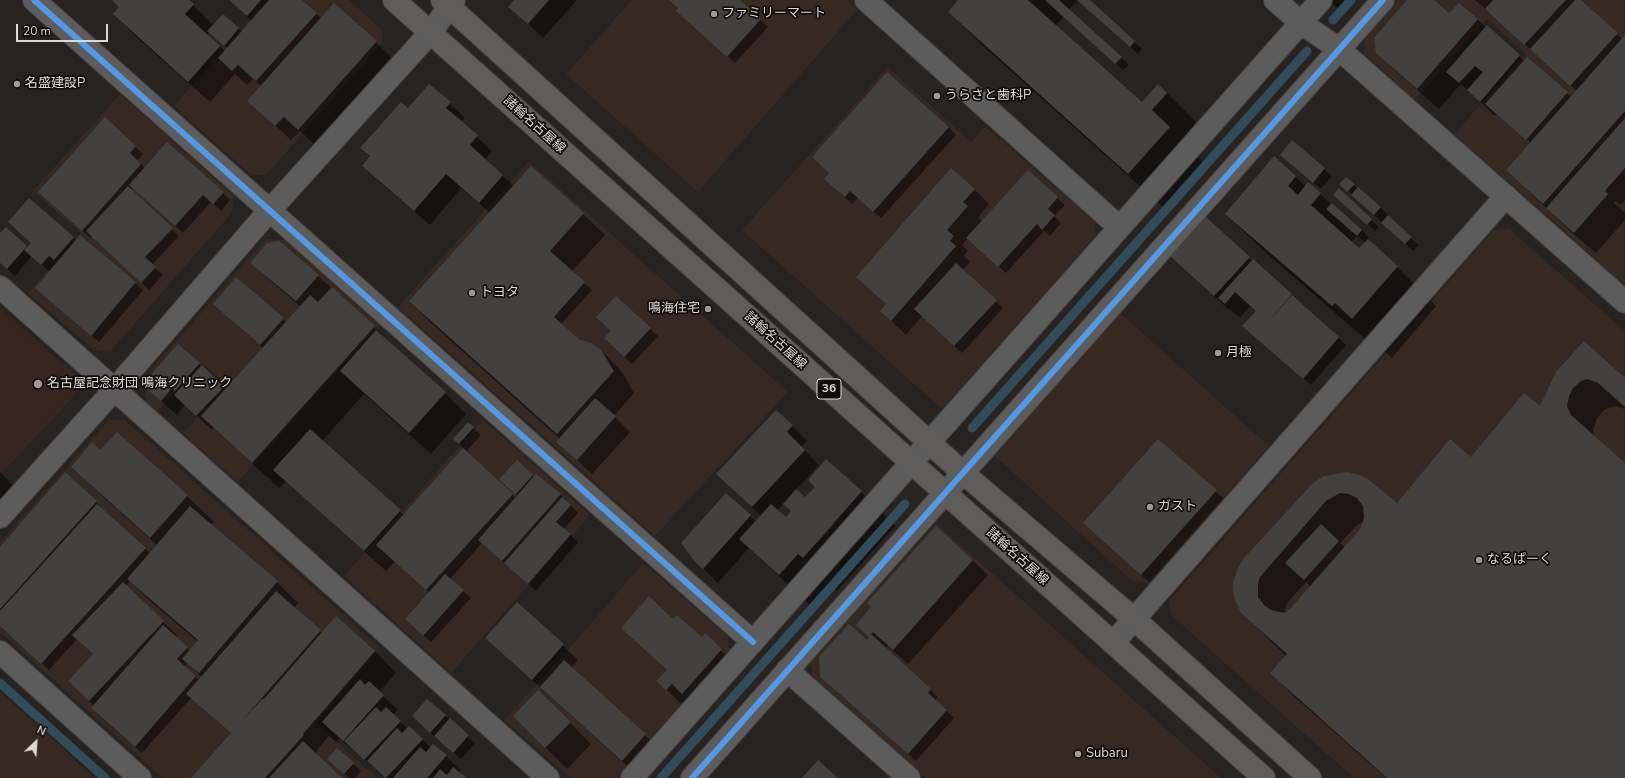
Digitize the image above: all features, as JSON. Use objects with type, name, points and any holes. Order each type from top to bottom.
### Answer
[{"type":"main road","name":"諸輪名古屋線","points":[[394,0],[1264,778]]},
{"type":"main road","name":"36","points":[[448,2],[962,472],[1134,619],[1310,778]]},
{"type":"street","points":[[34,0],[753,642]]},
{"type":"street","points":[[866,0],[1119,227]]},
{"type":"street","points":[[1275,0],[1301,23],[1339,50],[1625,302]]},
{"type":"street","points":[[632,778],[1321,0]]},
{"type":"street","points":[[692,778],[944,492],[1383,0]]},
{"type":"street","points":[[0,517],[115,389],[269,211],[431,32],[448,2]]},
{"type":"street","points":[[1113,643],[1506,196]]},
{"type":"street","points":[[0,287],[548,778]]},
{"type":"street","points":[[0,652],[140,778]]},
{"type":"street","points":[[787,670],[909,778]]},
{"type":"shaded area","points":[[267,0],[349,0],[382,30],[382,43],[266,175],[251,175],[174,106]]},
{"type":"shaded area","points":[[632,0],[846,0],[857,10],[698,192],[566,74]]},
{"type":"shaded area","points":[[1398,0],[1625,0],[1625,285],[1454,134],[1526,54],[1487,19],[1415,100],[1364,53],[1365,38]]},
{"type":"shaded area","points":[[888,67],[971,142],[985,126],[1095,222],[1095,236],[942,409],[742,230]]},
{"type":"shaded area","points":[[120,94],[234,196],[233,209],[230,215],[110,352],[95,351],[28,293],[81,233],[33,191]]},
{"type":"shaded area","name":"トヨタ","points":[[529,161],[788,392],[655,536],[398,307]]},
{"type":"shaded area","name":"なるぱーく","points":[[1509,229],[1625,331],[1625,778],[1354,778],[1170,614],[1169,601],[1493,231]]},
{"type":"shaded area","points":[[266,239],[285,240],[379,325],[238,482],[183,433],[227,385],[202,363],[157,412],[146,402],[145,377]]},
{"type":"shaded area","name":"名古屋記念財団 鳴海クリニック","points":[[0,308],[75,374],[76,394],[0,475]]},
{"type":"shaded area","points":[[1120,313],[1269,446],[1149,582],[1133,582],[994,455]]},
{"type":"shaded area","points":[[109,420],[125,420],[380,648],[316,723],[377,778],[163,778],[0,632],[0,542]]},
{"type":"shaded area","points":[[483,420],[590,515],[451,673],[344,576]]},
{"type":"shaded area","points":[[935,524],[937,524],[1221,778],[926,778],[812,676],[811,662]]},
{"type":"shaded area","points":[[643,563],[728,636],[729,650],[617,778],[571,778],[504,720],[575,642]]},
{"type":"shaded area","points":[[0,692],[95,778],[0,778]]},
{"type":"building","points":[[112,0],[189,0],[194,4],[185,14],[220,46],[188,82],[113,14],[119,7]]},
{"type":"building","points":[[229,0],[261,0],[247,16]]},
{"type":"building","points":[[269,0],[302,0],[317,13],[256,81],[238,65],[232,71],[218,58]]},
{"type":"building","points":[[514,0],[549,0],[528,24],[508,7]]},
{"type":"building","points":[[669,0],[740,0],[761,19],[727,57],[676,11],[678,8]]},
{"type":"building","points":[[958,0],[1028,0],[1142,102],[1158,84],[1167,93],[1152,110],[1170,127],[1128,174],[948,12]]},
{"type":"building","points":[[1045,0],[1059,0],[1122,57],[1115,64]]},
{"type":"building","points":[[1077,0],[1090,0],[1135,41],[1130,47]]},
{"type":"building","points":[[1407,0],[1434,0],[1449,13],[1459,3],[1478,19],[1417,89],[1376,53],[1374,38]]},
{"type":"building","points":[[1493,0],[1566,0],[1524,45],[1485,9]]},
{"type":"building","points":[[1575,0],[1581,0],[1618,33],[1570,86],[1530,49]]},
{"type":"building","points":[[334,3],[377,41],[298,130],[284,117],[275,126],[247,101]]},
{"type":"building","points":[[223,14],[239,28],[224,46],[207,31]]},
{"type":"building","points":[[1487,25],[1520,55],[1480,102],[1467,90],[1483,72],[1475,66],[1459,83],[1446,72]]},
{"type":"building","points":[[1625,35],[1625,111],[1543,204],[1506,170]]},
{"type":"building","points":[[1527,57],[1568,92],[1526,140],[1485,104]]},
{"type":"building","points":[[887,72],[949,127],[873,212],[850,191],[845,197],[824,179],[829,173],[812,157]]},
{"type":"building","points":[[429,84],[451,102],[446,108],[478,135],[470,145],[503,175],[479,203],[446,174],[414,211],[362,166],[370,156],[360,148],[401,102],[408,108]]},
{"type":"building","points":[[105,117],[136,146],[130,153],[141,164],[82,231],[38,192]]},
{"type":"building","points":[[1625,118],[1625,168],[1605,191],[1608,194],[1574,233],[1546,208]]},
{"type":"building","points":[[1292,140],[1325,168],[1313,183],[1280,155]]},
{"type":"building","points":[[167,142],[224,192],[213,204],[203,195],[175,226],[129,185]]},
{"type":"building","points":[[1274,156],[1296,176],[1288,186],[1298,195],[1308,182],[1321,193],[1311,205],[1359,248],[1368,239],[1398,266],[1352,319],[1335,303],[1332,306],[1225,214]]},
{"type":"building","name":"トヨタ","points":[[531,166],[584,213],[550,251],[585,282],[554,317],[580,340],[591,343],[601,350],[614,371],[557,434],[409,301]]},
{"type":"building","points":[[951,168],[975,189],[963,202],[968,206],[947,230],[954,236],[950,241],[956,246],[891,321],[880,311],[886,304],[856,277]]},
{"type":"building","points":[[1028,170],[1058,197],[1048,209],[1055,215],[1042,230],[1037,224],[998,267],[966,238]]},
{"type":"building","points":[[1346,177],[1355,184],[1347,192],[1339,184]]},
{"type":"building","points":[[128,186],[173,228],[145,257],[156,267],[141,283],[86,231]]},
{"type":"building","points":[[1358,187],[1381,207],[1374,215],[1351,195]]},
{"type":"building","points":[[1339,188],[1372,219],[1367,225],[1333,195]]},
{"type":"building","points":[[29,198],[74,237],[54,260],[49,256],[41,265],[24,250],[31,243],[8,222]]},
{"type":"building","points":[[1332,203],[1362,230],[1357,236],[1326,209]]},
{"type":"building","points":[[1388,215],[1412,237],[1405,244],[1381,223]]},
{"type":"building","points":[[1206,217],[1250,257],[1214,296],[1170,256]]},
{"type":"building","points":[[6,227],[27,246],[7,269],[0,263],[0,233]]},
{"type":"building","points":[[80,235],[136,282],[91,336],[35,288]]},
{"type":"building","points":[[279,241],[319,275],[296,301],[250,263],[267,243]]},
{"type":"building","points":[[1253,259],[1292,294],[1268,322],[1292,295],[1339,337],[1303,379],[1242,326],[1256,311],[1235,292],[1225,304],[1218,298]]},
{"type":"building","points":[[956,263],[997,300],[954,346],[914,309]]},
{"type":"building","points":[[236,277],[284,318],[260,345],[213,304]]},
{"type":"building","points":[[332,287],[375,326],[252,463],[201,416],[310,295],[318,302]]},
{"type":"building","points":[[616,296],[651,328],[624,357],[604,338],[611,331],[596,317]]},
{"type":"building","points":[[376,330],[446,392],[409,433],[340,371]]},
{"type":"building","name":"なるぱーく","points":[[1584,341],[1625,378],[1625,407],[1598,383],[1587,379],[1581,381],[1573,388],[1569,396],[1567,406],[1571,415],[1625,463],[1625,778],[1387,778],[1270,673],[1287,654],[1241,613],[1235,600],[1233,589],[1233,581],[1239,566],[1244,558],[1313,483],[1324,476],[1347,472],[1359,475],[1368,479],[1397,503],[1450,439],[1471,457],[1524,393],[1540,406],[1556,372]],"holes":[[[1340,493],[1349,494],[1357,498],[1363,506],[1364,518],[1360,529],[1285,613],[1271,610],[1264,605],[1258,597],[1258,583],[1260,577],[1326,501]]]},
{"type":"building","points":[[178,344],[200,363],[175,391],[172,388],[161,401],[148,390],[146,380]]},
{"type":"building","points":[[202,365],[224,387],[196,416],[174,395]]},
{"type":"building","points":[[595,398],[616,416],[577,460],[556,442]]},
{"type":"building","points":[[776,410],[793,425],[787,432],[805,450],[752,507],[716,474]]},
{"type":"building","points":[[468,422],[474,427],[459,444],[453,439]]},
{"type":"building","points":[[310,429],[401,510],[364,551],[273,470]]},
{"type":"building","points":[[117,432],[188,495],[150,538],[71,467],[92,442],[100,450]]},
{"type":"building","name":"ガスト","points":[[1158,439],[1217,490],[1141,575],[1083,523]]},
{"type":"building","points":[[463,448],[513,494],[426,590],[376,545]]},
{"type":"building","points":[[826,459],[862,491],[803,558],[798,554],[779,575],[739,539],[771,504],[786,517],[791,511],[783,504],[796,489],[805,497],[815,487],[808,480]]},
{"type":"building","points":[[517,460],[533,475],[515,495],[499,479]]},
{"type":"building","points":[[65,472],[97,501],[0,609],[0,547]]},
{"type":"building","points":[[536,474],[561,494],[502,561],[478,540]]},
{"type":"building","points":[[726,493],[751,515],[703,569],[695,562],[681,543]]},
{"type":"building","points":[[562,497],[571,505],[556,522],[571,534],[528,584],[504,563]]},
{"type":"building","points":[[97,504],[146,548],[41,664],[0,626],[0,611]]},
{"type":"building","points":[[190,506],[278,581],[199,673],[182,659],[198,640],[127,579]]},
{"type":"building","points":[[1321,524],[1339,541],[1304,580],[1285,563]]},
{"type":"building","points":[[936,526],[973,560],[893,650],[873,632],[871,634],[931,689],[928,693],[947,710],[908,754],[820,677],[819,657],[849,624],[867,640],[869,637],[856,625],[871,607],[867,603]]},
{"type":"building","points":[[445,574],[464,590],[423,636],[405,619]]},
{"type":"building","points":[[123,582],[164,621],[89,701],[68,681],[93,654],[72,635]]},
{"type":"building","points":[[276,591],[321,630],[240,723],[263,698],[264,699],[336,616],[375,651],[303,734],[304,735],[265,778],[191,778],[231,733],[186,694]]},
{"type":"building","points":[[649,596],[673,619],[677,615],[702,637],[705,633],[722,649],[682,694],[672,684],[666,690],[656,681],[667,670],[621,628]]},
{"type":"building","points":[[517,602],[564,644],[532,680],[485,638]]},
{"type":"building","points":[[163,625],[188,647],[177,659],[196,676],[135,747],[91,708]]},
{"type":"building","points":[[564,660],[646,734],[622,761],[540,687]]},
{"type":"building","points":[[360,679],[365,685],[369,681],[384,695],[343,741],[322,722]]},
{"type":"building","points":[[538,690],[571,722],[545,748],[513,716]]},
{"type":"building","points":[[427,699],[446,715],[430,733],[412,716]]},
{"type":"building","points":[[376,707],[381,712],[386,707],[401,721],[364,760],[344,741]]},
{"type":"building","points":[[450,718],[469,735],[453,753],[434,736]]},
{"type":"building","points":[[409,726],[423,739],[386,778],[367,761],[397,728],[402,733]]},
{"type":"building","points":[[303,741],[342,778],[269,778]]},
{"type":"building","points":[[433,744],[447,755],[427,778],[393,778],[420,747],[426,752]]},
{"type":"building","points":[[337,748],[354,763],[344,774],[327,759]]},
{"type":"building","points":[[818,760],[838,778],[802,778]]},
{"type":"building","points":[[453,767],[467,778],[433,778],[440,769],[447,775]]},
{"type":"waterway","points":[[1333,20],[1351,0]]},
{"type":"waterway","points":[[972,428],[1307,51]]},
{"type":"waterway","points":[[661,778],[905,504]]},
{"type":"waterway","points":[[0,683],[105,778]]},
{"type":"cycle path","points":[[34,0],[753,642]]},
{"type":"cycle path","points":[[692,778],[1383,0]]},
{"type":"place","name":"ファミリーマート","points":[[714,14]]},
{"type":"place","name":"名盛建設P","points":[[17,84]]},
{"type":"place","name":"うらさと歯科P","points":[[937,96]]},
{"type":"place","name":"トヨタ","points":[[472,293]]},
{"type":"place","name":"鳴海住宅","points":[[708,309]]},
{"type":"place","name":"月極","points":[[1218,353]]},
{"type":"place","name":"名古屋記念財団 鳴海クリニック","points":[[38,384]]},
{"type":"place","name":"ガスト","points":[[1150,507]]},
{"type":"place","name":"なるぱーく","points":[[1479,560]]},
{"type":"place","name":"Subaru","points":[[1078,754]]}]
